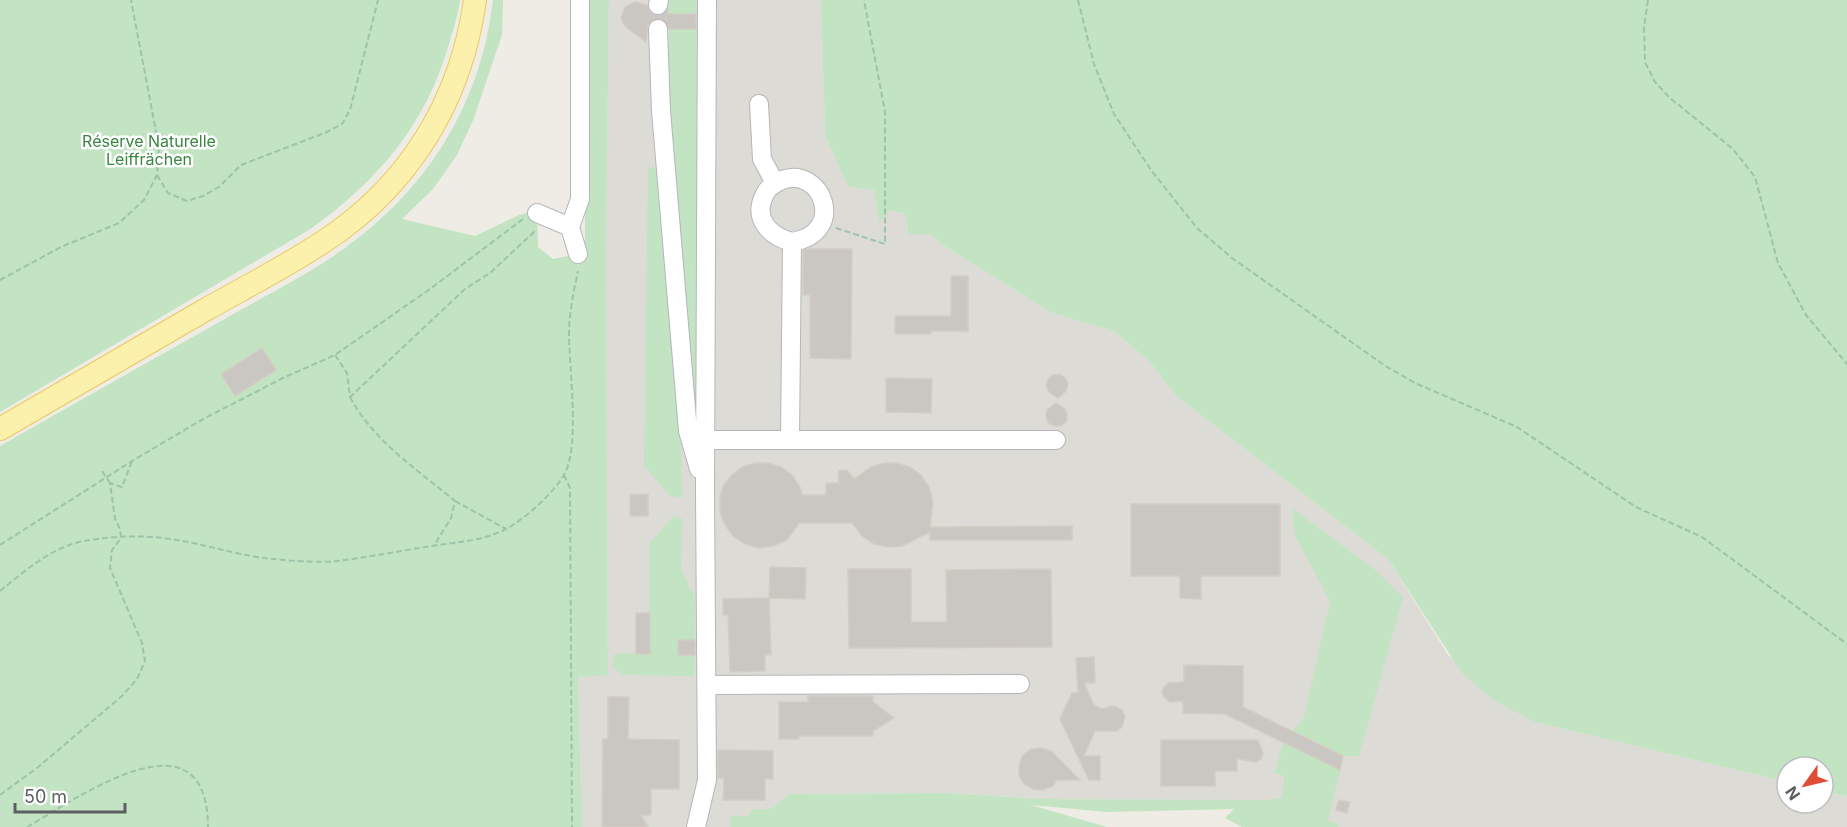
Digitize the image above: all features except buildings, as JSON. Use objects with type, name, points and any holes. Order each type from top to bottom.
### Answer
[{"type":"main road","points":[[0,429],[324,242],[380,196],[410,162],[440,115],[463,60],[475,0]]},
{"type":"lane","points":[[578,254],[570,227],[579,199],[580,0]]},
{"type":"lane","points":[[696,827],[707,780],[705,440],[707,0]]},
{"type":"lane","points":[[658,29],[661,111],[688,431],[705,491]]},
{"type":"lane","points":[[759,104],[762,159],[775,183]]},
{"type":"lane","points":[[788,178],[801,179],[814,185],[822,196],[825,210],[822,223],[815,233],[804,240],[792,242],[778,239],[768,230],[762,218],[761,205],[765,192],[775,183],[788,178]]},
{"type":"lane","points":[[543,216],[570,227]]},
{"type":"lane","points":[[790,439],[792,242]]},
{"type":"lane","points":[[705,440],[1056,440]]},
{"type":"lane","points":[[707,685],[1020,684]]},
{"type":"path","points":[[0,280],[60,248],[119,223],[144,200],[157,175],[159,147],[131,0]]},
{"type":"path","points":[[157,175],[168,193],[187,201],[202,196],[219,186],[241,165],[342,124],[350,110],[378,0]]},
{"type":"path","points":[[822,223],[885,244],[885,112],[864,0]]},
{"type":"path","points":[[1078,0],[1094,64],[1114,114],[1151,170],[1197,228],[1232,258],[1384,365],[1415,383],[1517,427],[1636,507],[1702,537],[1847,644]]},
{"type":"path","points":[[1648,0],[1644,27],[1645,62],[1655,82],[1670,98],[1733,149],[1755,177],[1778,263],[1806,315],[1847,364]]},
{"type":"path","points":[[0,545],[132,461],[205,418],[285,377],[335,356],[430,289],[521,219],[543,216]]},
{"type":"path","points":[[350,397],[465,290],[490,273],[543,216]]},
{"type":"path","points":[[0,591],[33,565],[62,548],[88,540],[131,536],[171,538],[273,559],[335,561],[476,540],[506,529],[524,517],[548,495],[564,475],[569,462],[572,445],[572,374],[569,334],[570,311],[579,269],[578,254]]},
{"type":"path","points":[[335,356],[347,373],[350,397],[360,416],[373,432],[456,501],[506,529]]},
{"type":"path","points":[[110,483],[122,487],[132,461]]},
{"type":"path","points":[[0,795],[37,768],[122,696],[138,679],[145,661],[142,642],[110,568],[112,550],[121,538],[115,519],[110,483],[102,471]]},
{"type":"path","points":[[564,475],[570,488],[572,827]]},
{"type":"path","points":[[434,545],[451,518],[456,501]]},
{"type":"path","points":[[27,827],[121,774],[164,764],[186,770],[201,786],[208,807],[208,827]]},
{"type":"shaded area","points":[[609,0],[821,0],[825,136],[848,187],[874,190],[879,222],[888,210],[905,214],[908,234],[931,234],[941,244],[1052,313],[1114,331],[1150,362],[1176,396],[1388,559],[1448,655],[1535,722],[1775,779],[1775,815],[1835,815],[1835,794],[1847,796],[1847,827],[1338,827],[1339,824],[1328,822],[1284,743],[1274,773],[1284,775],[1283,798],[1266,800],[1040,799],[945,793],[789,794],[771,809],[752,809],[748,816],[730,816],[730,827],[582,827],[578,676],[608,674],[606,258]]},
{"type":"green space","name":"Réserve Naturelle Leiffrächen","points":[[0,0],[460,0],[449,44],[427,100],[397,148],[358,190],[312,228],[0,412]]},
{"type":"green space","points":[[493,0],[503,0],[502,35],[474,118],[457,155],[433,189],[402,219],[475,236],[519,215],[537,210],[538,247],[553,259],[578,254],[585,241],[585,0],[609,0],[606,258],[608,675],[578,677],[582,827],[0,827],[0,446],[318,266],[365,233],[394,207],[420,178],[442,147],[460,114],[475,78],[486,40]]},
{"type":"green space","points":[[669,0],[696,0],[699,430],[694,430],[669,107]]},
{"type":"green space","points":[[821,0],[1847,0],[1847,796],[1835,794],[1835,755],[1775,755],[1775,779],[1535,722],[1493,700],[1462,673],[1388,559],[1176,396],[1150,362],[1114,331],[1052,313],[941,244],[931,234],[908,234],[905,214],[889,210],[879,223],[874,190],[848,187],[825,136]]},
{"type":"green space","points":[[648,167],[658,168],[681,435],[682,498],[670,496],[644,466]]},
{"type":"green space","points":[[1292,508],[1374,569],[1403,597],[1359,756],[1343,756],[1293,731],[1304,717],[1330,601],[1295,536]]},
{"type":"green space","points":[[673,516],[682,518],[681,570],[695,597],[695,640],[679,655],[695,655],[694,676],[622,675],[611,665],[615,653],[649,654],[649,544]]},
{"type":"green space","points":[[1283,743],[1340,770],[1328,821],[1339,824],[1338,827],[1242,827],[1225,818],[1234,809],[1107,812],[1031,805],[1107,827],[730,827],[730,816],[748,816],[752,809],[771,809],[789,794],[945,793],[1040,799],[1266,800],[1282,798],[1284,776],[1274,773]]},
{"type":"tunnel","points":[[658,5],[658,29]]}]
